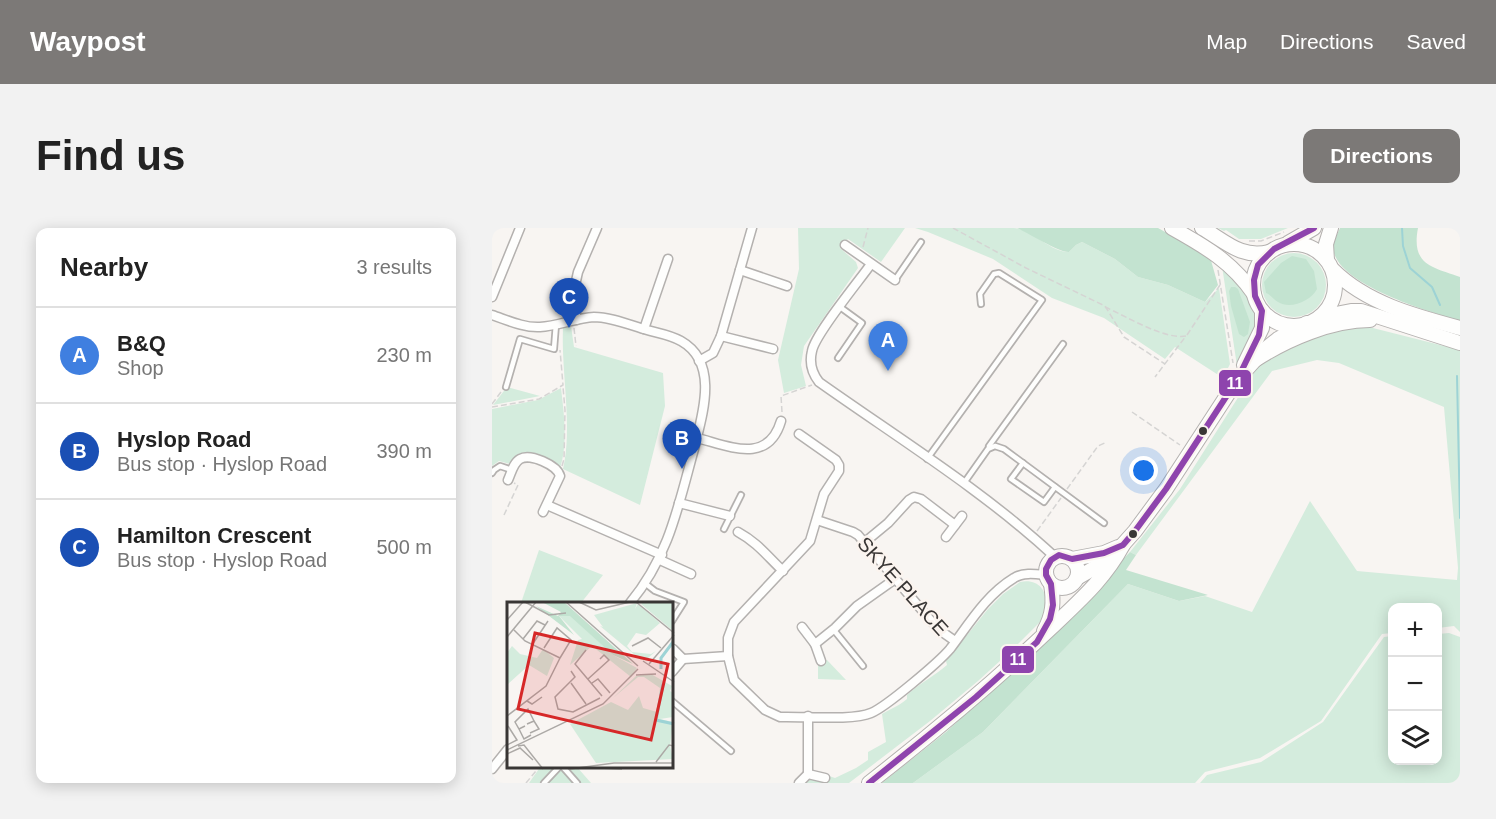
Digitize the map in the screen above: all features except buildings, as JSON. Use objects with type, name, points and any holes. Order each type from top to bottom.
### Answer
[{"type":"main road","points":[[1172,228],[1226,261],[1246,282],[1262,311],[1280,323],[1292,326],[1307,323]]},
{"type":"main road","points":[[1202,228],[1242,252],[1252,255],[1269,252]]},
{"type":"main road","points":[[1254,294],[1253,279],[1263,257],[1314,228]]},
{"type":"main road","points":[[1048,579],[1065,588],[1110,559],[1166,489],[1238,380],[1255,360],[1273,343],[1320,316],[1327,309],[1335,289],[1326,244],[1331,228]]},
{"type":"main road","points":[[1284,245],[1307,246],[1318,251],[1354,289],[1414,315],[1459,340]]},
{"type":"main road","points":[[1238,380],[1259,335],[1262,311]]},
{"type":"main road","points":[[1320,316],[1361,311],[1459,340]]},
{"type":"main road","points":[[1255,360],[1286,342],[1340,323],[1355,320],[1390,321]]},
{"type":"main road","points":[[1072,559],[1104,553],[1123,545]]},
{"type":"main road","points":[[868,783],[976,697],[1037,642],[1110,568],[1123,545]]},
{"type":"main road","points":[[1037,642],[1050,619],[1053,605],[1047,564],[1055,557],[1064,555],[1072,559],[1078,568],[1070,602],[1053,626]]},
{"type":"street","points":[[492,297],[520,228]]},
{"type":"street","points":[[575,320],[578,272],[597,228]]},
{"type":"street","points":[[699,361],[713,353],[721,336],[752,228]]},
{"type":"street","points":[[845,245],[895,280]]},
{"type":"street","points":[[645,329],[668,259]]},
{"type":"street","points":[[871,264],[815,342],[812,349],[812,369],[819,382],[963,483],[1033,536],[1055,557]]},
{"type":"street","points":[[740,270],[787,286]]},
{"type":"street","points":[[492,315],[528,326],[542,327],[575,320],[603,318],[680,340],[699,361],[705,379],[705,406],[679,503],[661,558],[646,584],[631,602]]},
{"type":"street","points":[[721,336],[773,349]]},
{"type":"street","points":[[697,438],[742,450],[755,450],[772,438],[781,421]]},
{"type":"street","points":[[799,434],[836,460],[840,471],[824,494],[810,541],[734,622],[728,638],[728,656],[734,680],[765,710],[780,717],[860,717],[877,711],[948,651],[985,603],[1015,576],[1048,579]]},
{"type":"street","points":[[508,480],[520,459],[529,457],[559,472],[560,476],[545,508],[661,558],[691,574]]},
{"type":"street","points":[[865,542],[888,523],[909,500],[914,498],[921,499],[955,525]]},
{"type":"street","points":[[679,503],[730,516]]},
{"type":"street","points":[[946,537],[962,516]]},
{"type":"street","name":"SKYE PLACE","points":[[817,520],[853,532],[865,542],[938,629],[955,641]]},
{"type":"street","points":[[738,532],[766,551],[783,571]]},
{"type":"street","points":[[815,644],[857,606],[895,579]]},
{"type":"street","points":[[802,627],[815,644],[820,661]]},
{"type":"street","points":[[674,650],[683,658],[728,656]]},
{"type":"street","points":[[674,669],[683,658]]},
{"type":"street","points":[[799,783],[808,774],[808,716]]},
{"type":"street","points":[[492,769],[507,750]]},
{"type":"street","points":[[808,774],[825,778]]},
{"type":"lane","points":[[895,280],[921,242]]},
{"type":"lane","points":[[927,459],[1042,300],[999,273],[994,274],[980,294],[981,304]]},
{"type":"lane","points":[[838,358],[862,323],[840,307]]},
{"type":"lane","points":[[506,387],[520,339],[554,349],[556,324]]},
{"type":"lane","points":[[963,483],[1063,344]]},
{"type":"lane","points":[[988,448],[1004,449],[1104,523]]},
{"type":"lane","points":[[1023,463],[1011,478],[1044,502],[1055,487]]},
{"type":"lane","points":[[492,473],[500,466],[512,470]]},
{"type":"lane","points":[[724,529],[741,495]]},
{"type":"lane","points":[[646,584],[655,591],[684,602],[674,618]]},
{"type":"lane","points":[[833,629],[863,666]]},
{"type":"lane","points":[[674,703],[731,751]]},
{"type":"lane","points":[[544,783],[559,768]]},
{"type":"lane","points":[[563,768],[577,783]]},
{"type":"path","points":[[860,256],[868,228]]},
{"type":"path","points":[[953,228],[1026,267],[1158,331],[1178,338],[1186,336]]},
{"type":"path","points":[[1155,377],[1220,285],[1238,380]]},
{"type":"path","points":[[1105,306],[1124,337],[1165,364]]},
{"type":"path","points":[[575,320],[576,346]]},
{"type":"path","points":[[559,472],[565,452],[565,410],[560,347]]},
{"type":"path","points":[[781,421],[781,396],[819,382]]},
{"type":"path","points":[[492,406],[539,399],[562,385]]},
{"type":"path","points":[[492,406],[506,387]]},
{"type":"path","points":[[1132,412],[1183,447]]},
{"type":"path","points":[[1033,536],[1098,446],[1107,442]]},
{"type":"path","points":[[504,515],[518,485],[508,480]]},
{"type":"path","points":[[526,783],[538,768]]},
{"type":"green space","points":[[798,228],[905,228],[881,262],[848,239],[840,248],[856,262],[858,268],[804,346],[801,365],[806,386],[784,393],[778,360],[799,269]]},
{"type":"green space","points":[[915,228],[1014,228],[1063,251],[1069,252],[1082,242],[1115,259],[1138,277],[1168,285],[1205,302],[1219,288],[1230,364],[1223,378],[1175,347],[1165,359],[1104,318],[1052,298],[993,259]]},
{"type":"green space","points":[[1017,228],[1158,228],[1210,257],[1218,285],[1205,302],[1168,285],[1138,277],[1115,259],[1082,242],[1069,252],[1051,246]]},
{"type":"green space","points":[[1218,228],[1288,228],[1261,239],[1239,239],[1226,230]]},
{"type":"green space","points":[[1340,228],[1418,228],[1418,250],[1426,263],[1460,277],[1460,321],[1385,294],[1348,272],[1337,259],[1333,245]]},
{"type":"green space","points":[[1288,253],[1300,253],[1317,262],[1324,273],[1326,285],[1324,297],[1317,308],[1300,317],[1288,317],[1276,312],[1267,303],[1262,291],[1262,279],[1267,267],[1276,258]]},
{"type":"green space","points":[[1292,256],[1306,259],[1314,271],[1317,289],[1300,303],[1288,305],[1278,302],[1266,293],[1264,282],[1281,263]]},
{"type":"green space","points":[[1222,266],[1246,294],[1257,319],[1253,337],[1237,366]]},
{"type":"green space","points":[[1231,287],[1238,289],[1250,322],[1248,334],[1244,337],[1239,334],[1231,306],[1229,291]]},
{"type":"green space","points":[[1361,325],[1460,350],[1460,632],[1454,626],[1442,628],[1442,603],[1388,603],[1388,633],[1382,634],[1321,721],[1260,758],[1205,772],[1195,783],[913,783],[983,732],[1128,584],[1179,601],[1205,596],[1252,612],[1310,501],[1357,571],[1457,580],[1458,568],[1444,407],[1339,363],[1317,360],[1272,371],[1136,555],[1130,552],[1180,489],[1258,366],[1293,343]]},
{"type":"green space","points":[[571,326],[574,347],[663,373],[665,406],[640,505],[563,469],[567,418],[563,328]]},
{"type":"green space","points":[[507,387],[540,396],[493,405]]},
{"type":"green space","points":[[561,388],[565,439],[560,468],[538,456],[510,464],[499,461],[492,466],[492,409],[538,400]]},
{"type":"green space","points":[[539,550],[603,575],[582,602],[521,602]]},
{"type":"green space","points":[[1130,552],[1136,555],[1126,570],[1208,595],[1179,601],[1128,584],[983,732],[913,783],[882,783],[946,732],[1022,662]]},
{"type":"green space","points":[[1020,582],[1036,583],[1041,587],[1046,600],[1044,615],[1012,650],[930,721],[849,783],[827,783],[829,776],[835,778],[856,768],[868,760],[868,752],[886,742],[882,714],[907,699],[907,695],[947,665],[946,661],[1003,594]]},
{"type":"green space","points":[[1449,633],[1460,637],[1460,783],[1200,783],[1207,775],[1261,762],[1323,722],[1384,637],[1388,636],[1388,765],[1442,765],[1442,634]]},
{"type":"green space","points":[[827,660],[846,680],[818,679],[818,663]]},
{"type":"green space","points":[[540,768],[578,768],[591,783],[529,783]]},
{"type":"green space","points":[[811,779],[827,783],[806,783]]},
{"type":"waterway","points":[[1402,228],[1403,246],[1410,268],[1432,287],[1440,305]]},
{"type":"waterway","points":[[1457,376],[1460,518]]},
{"type":"transit line","name":"11","points":[[869,783],[976,697],[1037,642],[1050,619],[1053,605],[1051,584],[1046,575],[1046,569],[1051,560],[1059,555],[1072,559],[1104,553],[1123,545],[1135,531],[1166,489],[1237,380],[1259,335],[1262,311],[1255,296],[1254,280],[1258,265],[1274,249],[1314,228]]},
{"type":"place","name":"Hamilton Crescent","points":[[569,328]]},
{"type":"place","name":"B&Q","points":[[888,371]]},
{"type":"place","name":"Hyslop Road","points":[[682,469]]}]
